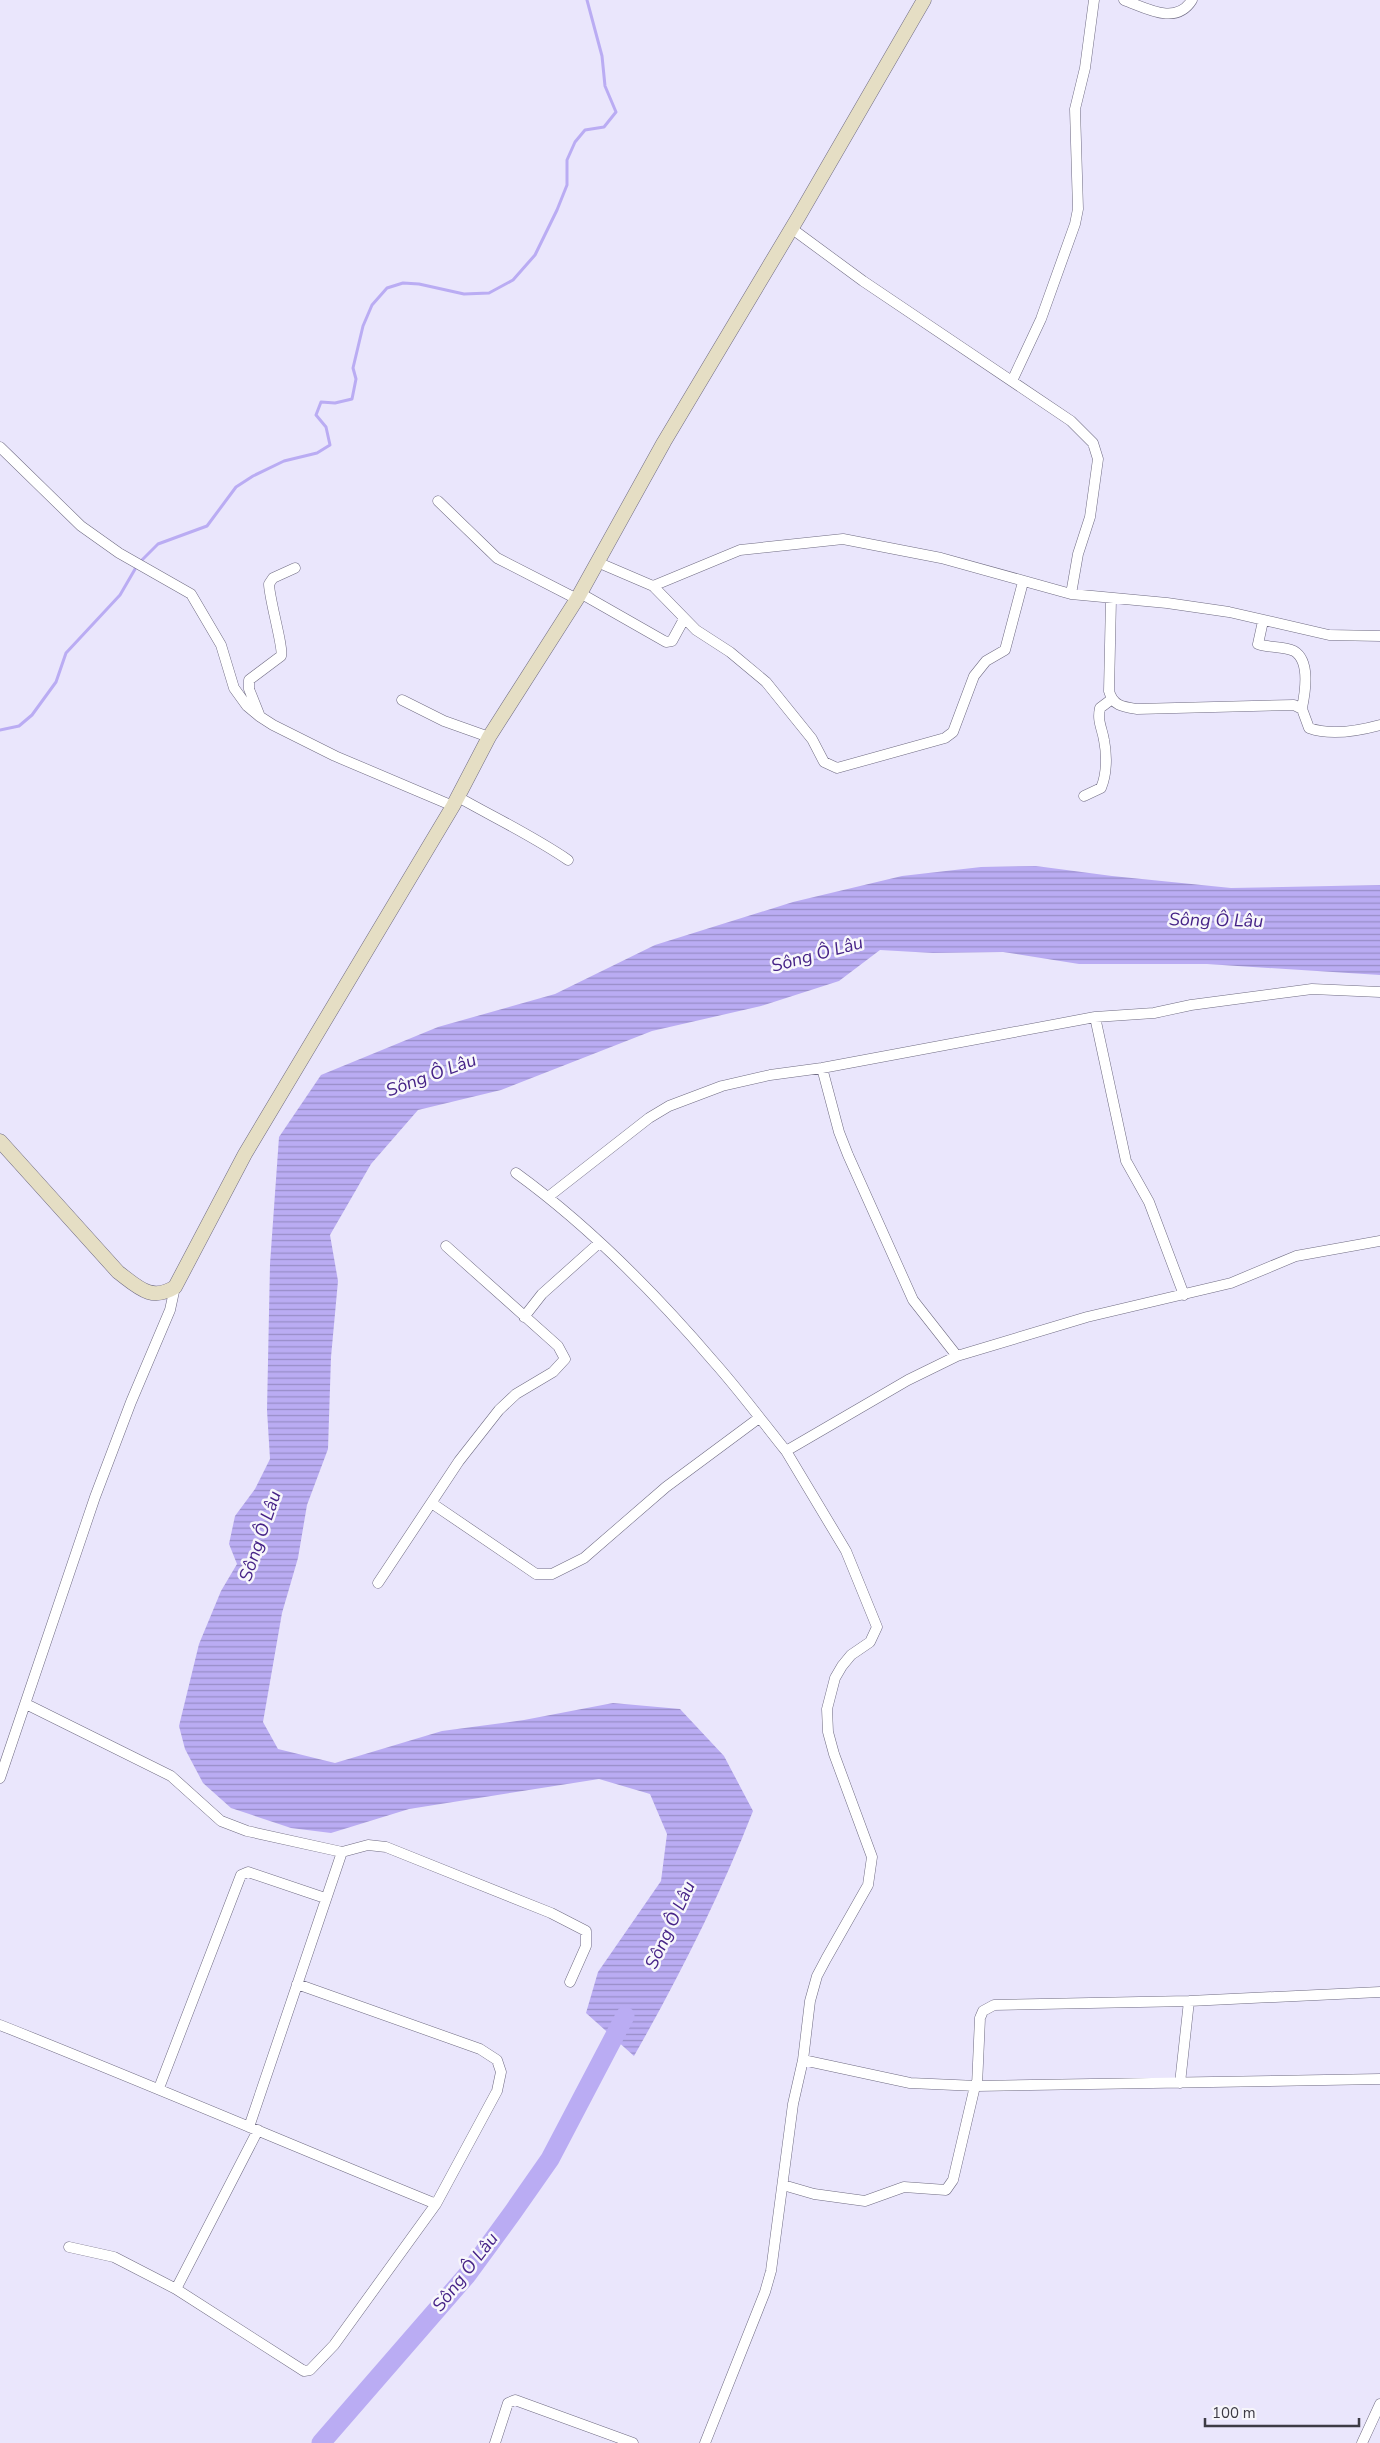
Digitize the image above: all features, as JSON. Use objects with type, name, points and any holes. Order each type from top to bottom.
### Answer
[{"type":"main road","points":[[0,1141],[118,1272],[141,1289],[154,1294],[163,1294],[175,1287],[245,1154],[455,802],[489,738],[578,596],[664,442],[792,228],[924,0]]},
{"type":"street","points":[[1012,381],[1041,319],[1075,224],[1078,209],[1075,109],[1085,68],[1094,0]]},
{"type":"street","points":[[1124,0],[1165,14],[1174,15],[1181,12],[1192,0]]},
{"type":"street","points":[[792,228],[871,286],[1071,421],[1088,436],[1097,452],[1098,458],[1090,517],[1078,554],[1071,594]]},
{"type":"street","points":[[0,447],[81,526],[119,553],[191,594],[221,644],[234,688],[247,706],[259,716],[335,756],[455,802],[543,842],[568,860]]},
{"type":"street","points":[[438,501],[497,558],[578,596],[666,642],[672,641],[684,619]]},
{"type":"street","points":[[653,586],[740,550],[832,539],[941,558],[1071,594],[1167,603],[1229,612],[1329,636],[1380,636]]},
{"type":"street","points":[[597,562],[653,586],[684,619],[743,662],[766,682],[812,739],[824,762],[832,767],[842,768],[945,738],[953,732],[979,668],[1005,650],[1023,582]]},
{"type":"street","points":[[259,716],[249,689],[250,680],[281,656],[283,651],[276,629],[269,584],[273,578],[295,568]]},
{"type":"street","points":[[1111,599],[1109,691],[1117,705],[1137,709],[1294,705],[1302,708]]},
{"type":"street","points":[[1263,620],[1258,644],[1293,651],[1302,661],[1306,685],[1302,708],[1309,728],[1315,730],[1349,731],[1380,725]]},
{"type":"street","points":[[1084,796],[1101,788],[1104,781],[1104,739],[1098,719],[1100,708],[1112,699]]},
{"type":"street","points":[[402,700],[444,721],[489,738]]},
{"type":"street","points":[[548,1197],[631,1130],[669,1106],[705,1092],[744,1081],[1095,1017],[1154,1013],[1191,1005],[1312,989],[1380,992]]},
{"type":"street","points":[[1095,1017],[1126,1161],[1150,1202],[1184,1295]]},
{"type":"street","points":[[822,1068],[842,1140],[912,1300],[957,1356]]},
{"type":"street","points":[[516,1173],[548,1197],[599,1243],[686,1330],[716,1363],[786,1451],[846,1551],[877,1628],[870,1642],[851,1655],[842,1666],[832,1692],[827,1721],[834,1754],[869,1846],[872,1868],[868,1885],[817,1976],[810,2001],[803,2060],[793,2104],[771,2271],[765,2292],[705,2443]]},
{"type":"street","points":[[786,1451],[908,1380],[957,1356],[1087,1317],[1231,1283],[1296,1256],[1380,1241]]},
{"type":"street","points":[[524,1317],[542,1294],[599,1243]]},
{"type":"street","points":[[378,1583],[433,1504],[459,1461],[499,1410],[516,1394],[553,1372],[565,1359],[558,1346],[446,1246]]},
{"type":"street","points":[[0,1778],[95,1497],[131,1402],[170,1310],[175,1287]]},
{"type":"street","points":[[433,1504],[536,1574],[552,1574],[584,1558],[666,1487],[759,1418]]},
{"type":"street","points":[[26,1704],[171,1776],[221,1821],[264,1836],[342,1852],[368,1844],[386,1847],[550,1913],[586,1931],[586,1946],[570,1982]]},
{"type":"street","points":[[176,2289],[254,2129],[297,1984],[342,1852]]},
{"type":"street","points":[[159,2088],[241,1875],[248,1872],[325,1898]]},
{"type":"street","points":[[69,2248],[114,2258],[176,2289],[304,2371],[308,2371],[334,2345],[436,2204],[497,2091],[501,2072],[497,2060],[480,2049],[297,1984]]},
{"type":"street","points":[[783,2185],[814,2194],[865,2201],[904,2187],[946,2190],[953,2180],[976,2086],[980,2018],[983,2012],[994,2005],[1189,2001],[1380,1992]]},
{"type":"street","points":[[1180,2083],[1189,2001]]},
{"type":"street","points":[[0,2025],[159,2088],[436,2204]]},
{"type":"street","points":[[803,2060],[910,2083],[976,2086],[1380,2079]]},
{"type":"street","points":[[495,2443],[508,2403],[515,2400],[633,2443]]},
{"type":"street","points":[[1362,2443],[1380,2404]]},
{"type":"water","points":[[1036,866],[1231,888],[1380,885],[1380,975],[1207,964],[1079,964],[1003,952],[933,953],[880,950],[839,981],[761,1006],[652,1031],[501,1090],[418,1110],[371,1164],[330,1235],[338,1281],[331,1357],[328,1449],[307,1505],[298,1558],[282,1613],[263,1722],[278,1749],[335,1763],[442,1731],[524,1720],[613,1703],[680,1709],[724,1756],[753,1811],[727,1874],[698,1936],[634,2056],[586,2013],[598,1972],[661,1881],[667,1834],[650,1794],[599,1779],[409,1809],[331,1833],[291,1828],[231,1808],[203,1783],[185,1749],[179,1726],[199,1644],[221,1591],[237,1564],[229,1544],[235,1516],[255,1489],[270,1459],[267,1410],[270,1264],[279,1137],[321,1075],[438,1027],[555,994],[655,945],[793,902],[902,876],[981,867]]},
{"type":"waterway","points":[[0,730],[19,726],[32,715],[56,682],[66,653],[120,595],[138,564],[158,544],[207,526],[236,487],[253,476],[284,461],[317,453],[330,445],[326,427],[316,415],[321,402],[335,403],[352,399],[356,379],[353,368],[363,326],[372,305],[387,288],[403,283],[419,284],[464,294],[489,293],[513,280],[535,255],[567,185],[567,160],[575,142],[585,130],[604,127],[616,112],[605,86],[602,56],[587,0]]},
{"type":"waterway","name":"Sông Ô Lâu","points":[[321,2443],[467,2275],[513,2212],[550,2159],[625,2016]]}]
